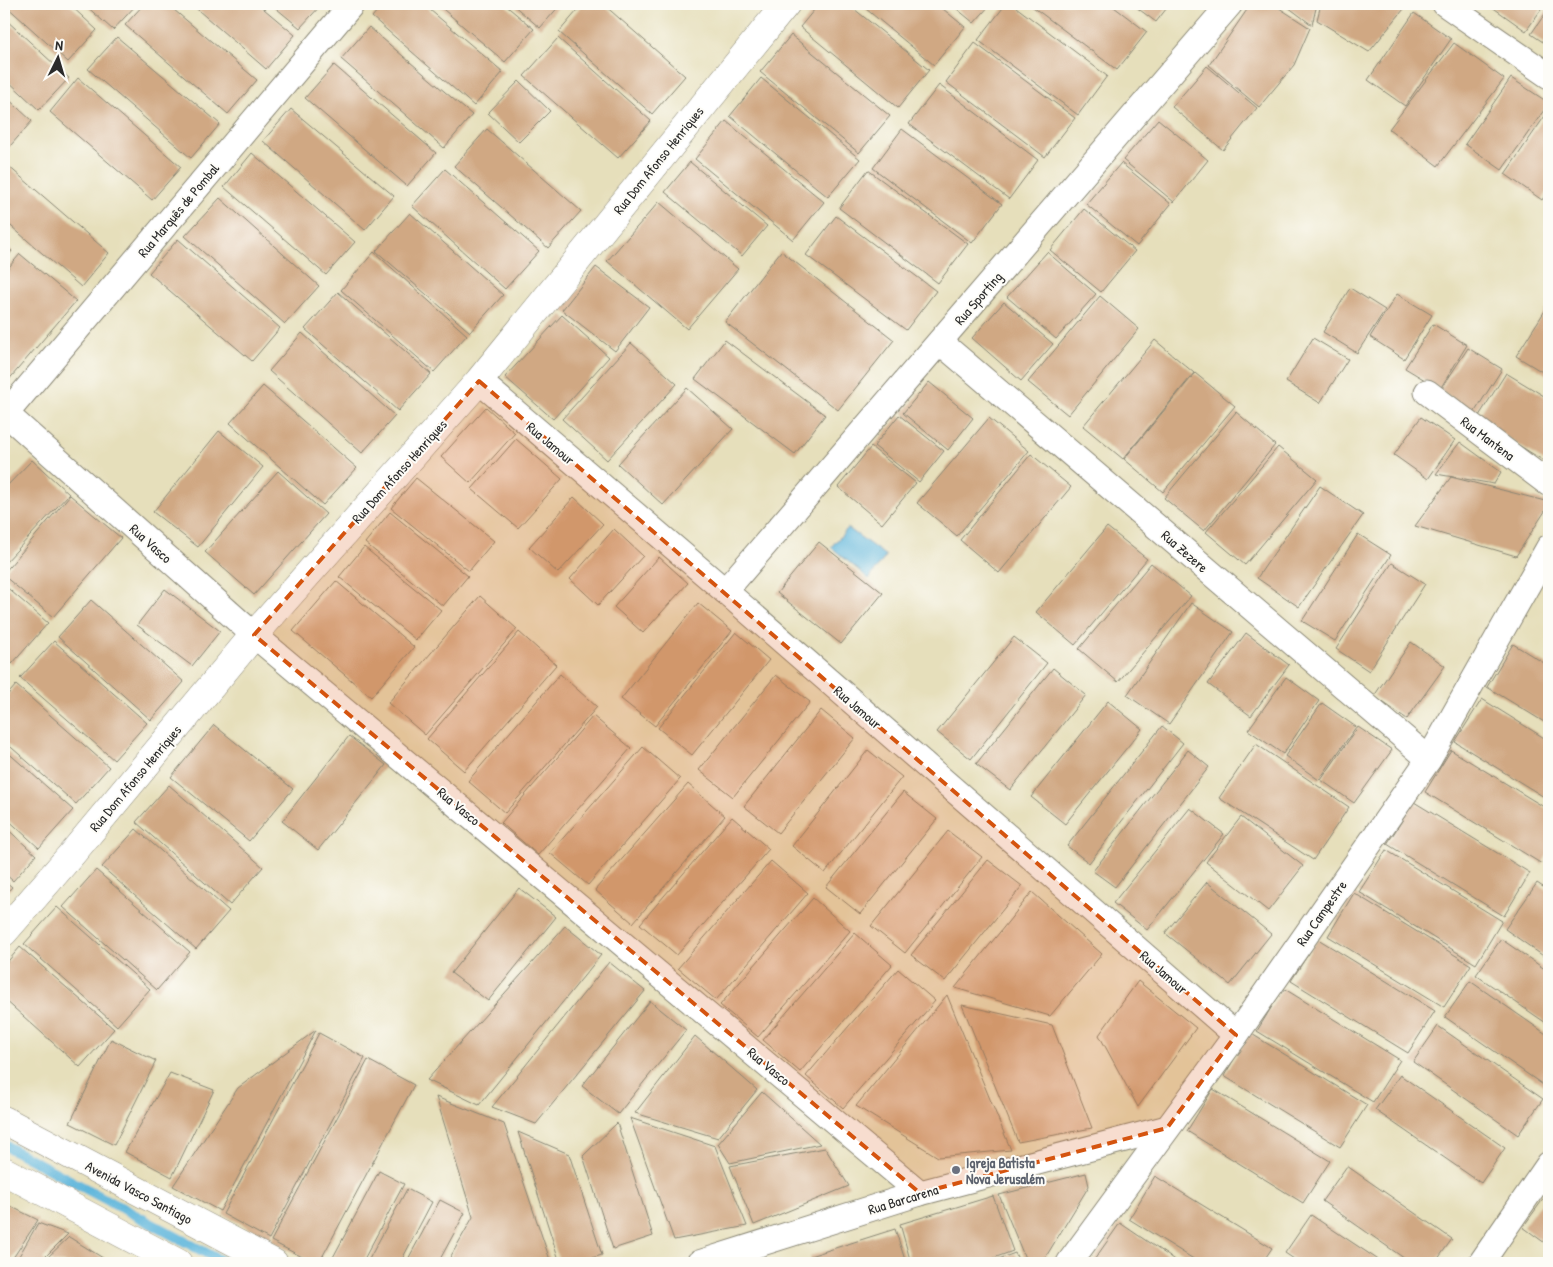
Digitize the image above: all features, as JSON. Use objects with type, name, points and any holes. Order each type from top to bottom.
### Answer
[{"type":"street","name":"Rua Marquês de Pombal","points":[[4,414],[352,4]]},
{"type":"street","name":"Rua Dom Afonso Henriques","points":[[4,932],[71,855],[254,634],[479,381],[786,4]]},
{"type":"street","name":"Rua Sporting","points":[[725,591],[1230,4]]},
{"type":"street","points":[[1445,4],[1549,76]]},
{"type":"street","name":"Rua Zezere","points":[[940,342],[1429,759]]},
{"type":"street","name":"Rua Jamour","points":[[479,381],[725,591],[1236,1035]]},
{"type":"street","name":"Rua Mantena","points":[[1427,392],[1549,484]]},
{"type":"street","name":"Rua Vasco","points":[[4,414],[254,634],[920,1193]]},
{"type":"street","name":"Rua Campestre","points":[[1069,1263],[1236,1035],[1429,759],[1549,547]]},
{"type":"street","name":"Avenida Vasco Santiago","points":[[4,1120],[274,1263]]},
{"type":"street","name":"Rua Barcarena","points":[[699,1263],[920,1193],[1167,1128]]},
{"type":"street","points":[[1490,1260],[1549,1164]]},
{"type":"street","points":[[4,1170],[178,1263]]},
{"type":"highlighted area","points":[[479,381],[1236,1035],[1167,1128],[920,1193],[254,635]]},
{"type":"water","points":[[848,528],[886,556],[869,579],[831,547]]},
{"type":"building","points":[[4,4],[69,4],[97,30],[68,62]]},
{"type":"building","points":[[84,4],[137,4],[113,30]]},
{"type":"building","points":[[144,4],[167,4],[257,80],[228,114],[125,25]]},
{"type":"building","points":[[191,4],[258,4],[295,35],[266,69]]},
{"type":"building","points":[[271,4],[322,4],[300,28]]},
{"type":"building","points":[[383,4],[423,4],[503,72],[474,106],[372,17]]},
{"type":"building","points":[[437,4],[504,4],[534,29],[505,62]]},
{"type":"building","points":[[512,4],[561,4],[540,28]]},
{"type":"building","points":[[583,4],[603,4],[685,76],[652,114],[559,32]]},
{"type":"building","points":[[819,4],[848,4],[929,70],[898,108],[800,27]]},
{"type":"building","points":[[860,4],[937,4],[965,27],[934,65]]},
{"type":"building","points":[[951,4],[991,4],[974,23]]},
{"type":"building","points":[[1006,4],[1012,4],[1107,76],[1078,115],[978,40]]},
{"type":"building","points":[[1029,4],[1110,4],[1147,32],[1117,70]]},
{"type":"building","points":[[1132,4],[1170,4],[1156,22]]},
{"type":"building","points":[[1251,4],[1273,4],[1310,28],[1294,65],[1259,107],[1209,65]]},
{"type":"building","points":[[1284,4],[1317,4],[1312,25]]},
{"type":"building","points":[[1321,4],[1408,4],[1369,52],[1317,20]]},
{"type":"building","points":[[1488,4],[1545,4],[1526,31]]},
{"type":"building","points":[[1549,8],[1549,46],[1531,34]]},
{"type":"building","points":[[1414,13],[1451,39],[1405,106],[1368,80]]},
{"type":"building","points":[[4,18],[69,78],[39,110],[4,77]]},
{"type":"building","points":[[369,27],[472,115],[444,148],[341,59]]},
{"type":"building","points":[[791,35],[890,116],[859,153],[760,72]]},
{"type":"building","points":[[117,37],[220,124],[191,158],[88,69]]},
{"type":"building","points":[[558,38],[651,121],[618,158],[524,76]]},
{"type":"building","points":[[975,43],[1075,118],[1045,157],[946,82]]},
{"type":"building","points":[[1454,43],[1504,79],[1438,166],[1389,129]]},
{"type":"building","points":[[334,65],[436,153],[407,186],[305,98]]},
{"type":"building","points":[[1207,66],[1257,108],[1223,150],[1172,107]]},
{"type":"building","points":[[78,78],[181,167],[152,200],[50,112]]},
{"type":"building","points":[[761,78],[860,159],[828,197],[730,116]]},
{"type":"building","points":[[1511,78],[1549,103],[1502,170],[1465,144]]},
{"type":"building","points":[[519,81],[550,111],[519,142],[488,113]]},
{"type":"building","points":[[939,85],[1038,160],[1009,199],[909,124]]},
{"type":"building","points":[[4,95],[32,121],[4,153]]},
{"type":"building","points":[[291,109],[394,196],[365,230],[263,141]]},
{"type":"building","points":[[1549,110],[1549,190],[1542,200],[1505,174]]},
{"type":"building","points":[[1158,119],[1208,160],[1174,202],[1123,160]]},
{"type":"building","points":[[726,121],[824,202],[793,240],[695,159]]},
{"type":"building","points":[[487,129],[581,211],[548,248],[454,166]]},
{"type":"building","points":[[902,129],[1002,204],[972,243],[873,168]]},
{"type":"building","points":[[252,153],[355,242],[326,275],[224,187]]},
{"type":"building","points":[[690,162],[767,226],[742,256],[665,192]]},
{"type":"building","points":[[1121,163],[1171,204],[1137,246],[1086,204]]},
{"type":"building","points":[[7,165],[109,253],[81,287],[4,220],[4,169]]},
{"type":"building","points":[[445,169],[539,251],[505,289],[412,206]]},
{"type":"building","points":[[868,170],[968,244],[938,283],[839,208]]},
{"type":"building","points":[[220,198],[319,286],[285,324],[185,236]]},
{"type":"building","points":[[659,202],[738,269],[687,329],[607,261]]},
{"type":"building","points":[[1084,209],[1135,251],[1101,292],[1050,250]]},
{"type":"building","points":[[410,213],[503,295],[470,332],[376,251]]},
{"type":"building","points":[[836,216],[936,291],[906,330],[806,255]]},
{"type":"building","points":[[178,239],[280,328],[252,361],[149,273]]},
{"type":"building","points":[[4,244],[12,251],[4,261]]},
{"type":"building","points":[[781,251],[894,340],[838,410],[725,322]]},
{"type":"building","points":[[374,252],[467,335],[434,372],[341,290]]},
{"type":"building","points":[[1047,252],[1096,294],[1056,339],[1007,297]]},
{"type":"building","points":[[20,254],[76,301],[6,383],[4,381],[4,273]]},
{"type":"building","points":[[596,267],[649,307],[615,351],[562,310]]},
{"type":"building","points":[[1350,288],[1385,310],[1357,353],[1323,332]]},
{"type":"building","points":[[338,292],[431,374],[398,411],[305,329]]},
{"type":"building","points":[[1397,294],[1432,315],[1404,359],[1370,337]]},
{"type":"building","points":[[1100,296],[1139,329],[1068,415],[1028,382]]},
{"type":"building","points":[[1004,302],[1053,344],[1021,381],[972,338]]},
{"type":"building","points":[[1546,309],[1549,311],[1549,376],[1516,356]]},
{"type":"building","points":[[562,315],[609,357],[553,419],[505,377]]},
{"type":"building","points":[[1433,324],[1467,345],[1440,389],[1405,368]]},
{"type":"building","points":[[302,333],[395,416],[362,453],[269,371]]},
{"type":"building","points":[[1313,338],[1348,359],[1320,403],[1286,382]]},
{"type":"building","points":[[725,340],[825,415],[795,454],[695,379]]},
{"type":"building","points":[[1155,340],[1194,373],[1123,459],[1083,426]]},
{"type":"building","points":[[631,343],[677,384],[607,460],[562,419]]},
{"type":"building","points":[[1468,348],[1502,369],[1474,413],[1440,391]]},
{"type":"building","points":[[1195,373],[1235,406],[1163,492],[1124,459]]},
{"type":"building","points":[[1506,373],[1549,399],[1549,464],[1477,419]]},
{"type":"building","points":[[929,382],[973,418],[948,450],[903,413]]},
{"type":"building","points":[[263,386],[357,468],[323,505],[230,423]]},
{"type":"building","points":[[687,388],[733,429],[663,505],[618,464]]},
{"type":"building","points":[[486,407],[515,433],[470,483],[441,457]]},
{"type":"building","points":[[1236,412],[1275,445],[1204,531],[1164,498]]},
{"type":"building","points":[[899,415],[944,451],[919,482],[874,446]]},
{"type":"building","points":[[1421,417],[1455,440],[1428,479],[1394,455]]},
{"type":"building","points":[[989,418],[1029,451],[957,536],[917,503]]},
{"type":"building","points":[[219,431],[263,467],[198,547],[153,512]]},
{"type":"building","points":[[516,439],[562,479],[518,528],[472,489]]},
{"type":"building","points":[[1460,442],[1501,472],[1494,484],[1436,474]]},
{"type":"building","points":[[871,447],[916,483],[882,524],[838,487]]},
{"type":"building","points":[[1278,447],[1317,479],[1245,565],[1206,532]]},
{"type":"building","points":[[1031,454],[1071,487],[999,573],[960,540]]},
{"type":"building","points":[[32,460],[69,494],[4,564],[4,489]]},
{"type":"building","points":[[278,471],[326,514],[254,595],[205,552]]},
{"type":"building","points":[[1451,477],[1549,502],[1549,505],[1516,556],[1415,526]]},
{"type":"building","points":[[416,478],[494,541],[469,571],[391,508]]},
{"type":"building","points":[[1320,486],[1363,515],[1299,607],[1257,578]]},
{"type":"building","points":[[70,495],[121,538],[53,617],[4,576],[4,573]]},
{"type":"building","points":[[574,497],[603,524],[558,573],[529,547]]},
{"type":"building","points":[[390,512],[468,576],[443,606],[365,543]]},
{"type":"building","points":[[1107,527],[1147,559],[1075,645],[1036,612]]},
{"type":"building","points":[[614,529],[643,556],[598,605],[570,579]]},
{"type":"building","points":[[1358,534],[1391,555],[1335,641],[1302,621]]},
{"type":"building","points":[[819,542],[883,593],[841,644],[777,593]]},
{"type":"building","points":[[364,547],[441,610],[416,640],[339,577]]},
{"type":"building","points":[[659,557],[688,583],[643,633],[614,607]]},
{"type":"building","points":[[1151,563],[1191,596],[1118,682],[1079,649]]},
{"type":"building","points":[[1392,563],[1425,584],[1369,671],[1336,649]]},
{"type":"building","points":[[336,581],[414,647],[371,697],[293,631]]},
{"type":"building","points":[[4,585],[48,623],[12,664],[4,657]]},
{"type":"building","points":[[165,589],[220,631],[192,666],[137,625]]},
{"type":"building","points":[[480,596],[517,629],[425,735],[388,703]]},
{"type":"building","points":[[91,600],[184,682],[151,720],[58,637]]},
{"type":"building","points":[[698,603],[732,631],[655,726],[621,699]]},
{"type":"building","points":[[1191,603],[1233,632],[1169,724],[1127,695]]},
{"type":"building","points":[[519,632],[556,665],[464,771],[427,739]]},
{"type":"building","points":[[736,632],[769,660],[692,755],[658,728]]},
{"type":"building","points":[[1246,633],[1289,665],[1251,716],[1208,684]]},
{"type":"building","points":[[1014,637],[1047,663],[971,759],[937,732]]},
{"type":"building","points":[[54,641],[147,723],[114,760],[20,678]]},
{"type":"building","points":[[1411,642],[1445,666],[1407,719],[1374,696]]},
{"type":"building","points":[[1513,644],[1549,666],[1549,725],[1487,687]]},
{"type":"building","points":[[1053,668],[1086,695],[1010,790],[976,764]]},
{"type":"building","points":[[560,674],[597,707],[505,813],[468,781]]},
{"type":"building","points":[[776,675],[810,702],[733,797],[699,770]]},
{"type":"building","points":[[1286,677],[1319,701],[1283,754],[1248,730]]},
{"type":"building","points":[[16,685],[109,767],[76,804],[4,741],[4,699]]},
{"type":"building","points":[[1482,699],[1549,741],[1549,800],[1455,742]]},
{"type":"building","points":[[1108,701],[1142,729],[1065,824],[1031,797]]},
{"type":"building","points":[[1322,703],[1356,727],[1319,780],[1285,756]]},
{"type":"building","points":[[821,710],[855,738],[778,833],[744,806]]},
{"type":"building","points":[[593,716],[631,748],[538,855],[501,823]]},
{"type":"building","points":[[214,725],[293,789],[249,841],[171,777]]},
{"type":"building","points":[[1162,726],[1183,743],[1089,863],[1067,846]]},
{"type":"building","points":[[1358,727],[1392,750],[1354,803],[1321,780]]},
{"type":"building","points":[[349,736],[386,765],[318,850],[282,821]]},
{"type":"building","points":[[1256,744],[1349,807],[1313,860],[1219,798]]},
{"type":"building","points":[[643,747],[680,779],[588,885],[550,853]]},
{"type":"building","points":[[4,749],[73,810],[39,848],[4,816]]},
{"type":"building","points":[[868,750],[902,777],[825,873],[792,846]]},
{"type":"building","points":[[1188,750],[1209,767],[1115,887],[1093,871]]},
{"type":"building","points":[[1451,750],[1549,810],[1549,852],[1542,864],[1425,792]]},
{"type":"building","points":[[688,784],[725,816],[633,923],[595,890]]},
{"type":"building","points":[[169,785],[263,867],[230,905],[136,822]]},
{"type":"building","points":[[903,792],[937,819],[860,914],[826,887]]},
{"type":"building","points":[[1414,802],[1530,873],[1504,916],[1387,844]]},
{"type":"building","points":[[1190,808],[1224,834],[1147,930],[1113,903]]},
{"type":"building","points":[[732,817],[769,849],[677,955],[640,924]]},
{"type":"building","points":[[1241,817],[1303,866],[1268,911],[1206,862]]},
{"type":"building","points":[[4,826],[36,855],[13,881],[4,873]]},
{"type":"building","points":[[136,829],[229,911],[196,949],[102,867]]},
{"type":"building","points":[[948,831],[982,857],[905,953],[871,926]]},
{"type":"building","points":[[1386,850],[1502,921],[1476,964],[1359,892]]},
{"type":"building","points":[[988,860],[1022,886],[945,981],[911,955]]},
{"type":"building","points":[[771,861],[808,893],[716,1000],[678,968]]},
{"type":"building","points":[[96,870],[190,952],[157,990],[63,907]]},
{"type":"building","points":[[4,880],[12,887],[4,896]]},
{"type":"building","points":[[1207,882],[1271,934],[1230,985],[1165,933]]},
{"type":"building","points":[[1537,883],[1549,891],[1549,960],[1505,929]]},
{"type":"building","points":[[519,888],[556,917],[488,1001],[451,973]]},
{"type":"building","points":[[1032,892],[1102,954],[1050,1016],[955,988]]},
{"type":"building","points":[[1354,893],[1471,965],[1444,1007],[1328,936]]},
{"type":"building","points":[[813,898],[850,931],[758,1037],[720,1005]]},
{"type":"building","points":[[57,907],[150,989],[117,1026],[24,944]]},
{"type":"building","points":[[565,926],[601,955],[479,1105],[427,1080]]},
{"type":"building","points":[[855,933],[892,965],[800,1072],[763,1040]]},
{"type":"building","points":[[1318,939],[1435,1011],[1408,1053],[1291,981]]},
{"type":"building","points":[[1501,939],[1549,972],[1549,1025],[1476,975]]},
{"type":"building","points":[[20,947],[114,1029],[80,1067],[4,999],[4,966]]},
{"type":"building","points":[[609,962],[645,991],[536,1124],[492,1107]]},
{"type":"building","points":[[898,969],[935,1001],[843,1108],[806,1076]]},
{"type":"building","points":[[1138,981],[1196,1028],[1138,1107],[1099,1035]]},
{"type":"building","points":[[1470,981],[1549,1036],[1549,1089],[1445,1017]]},
{"type":"building","points":[[1283,988],[1400,1060],[1373,1102],[1257,1031]]},
{"type":"building","points":[[947,995],[1011,1150],[938,1157],[856,1106]]},
{"type":"building","points":[[650,1001],[686,1030],[618,1114],[582,1086]]},
{"type":"building","points":[[962,1005],[1052,1025],[1092,1128],[1018,1142]]},
{"type":"building","points":[[1438,1026],[1543,1099],[1518,1135],[1413,1062]]},
{"type":"building","points":[[316,1030],[220,1211],[173,1186],[238,1088]]},
{"type":"building","points":[[319,1033],[365,1058],[269,1239],[223,1214]]},
{"type":"building","points":[[1250,1033],[1367,1105],[1340,1147],[1224,1076]]},
{"type":"building","points":[[695,1036],[757,1090],[718,1138],[635,1113]]},
{"type":"building","points":[[111,1039],[156,1061],[114,1145],[70,1123]]},
{"type":"building","points":[[368,1060],[414,1085],[319,1263],[314,1263],[271,1241]]},
{"type":"building","points":[[170,1073],[214,1090],[172,1177],[125,1152]]},
{"type":"building","points":[[1400,1075],[1505,1148],[1481,1183],[1375,1110]]},
{"type":"building","points":[[1213,1089],[1330,1161],[1303,1203],[1187,1131]]},
{"type":"building","points":[[762,1092],[820,1144],[730,1163],[718,1144]]},
{"type":"building","points":[[436,1097],[504,1124],[551,1263],[447,1263],[473,1217]]},
{"type":"building","points":[[630,1118],[715,1146],[747,1226],[674,1240]]},
{"type":"building","points":[[617,1123],[653,1236],[613,1249],[583,1156]]},
{"type":"building","points":[[518,1132],[569,1154],[602,1255],[575,1263],[560,1263]]},
{"type":"building","points":[[825,1148],[849,1186],[754,1225],[730,1166]]},
{"type":"building","points":[[1347,1166],[1452,1239],[1435,1263],[1411,1263],[1322,1201]]},
{"type":"building","points":[[379,1171],[404,1184],[362,1263],[330,1263]]},
{"type":"building","points":[[1086,1173],[1089,1186],[1042,1263],[1027,1263],[999,1195]]},
{"type":"building","points":[[1155,1176],[1272,1248],[1262,1263],[1200,1263],[1129,1219]]},
{"type":"building","points":[[407,1189],[432,1202],[400,1263],[367,1263]]},
{"type":"building","points":[[1549,1191],[1549,1246],[1523,1227]]},
{"type":"building","points":[[993,1196],[1013,1251],[980,1263],[911,1263],[900,1224]]},
{"type":"building","points":[[440,1200],[465,1213],[438,1263],[406,1263]]},
{"type":"building","points":[[4,1203],[38,1220],[11,1261],[6,1263],[4,1263]]},
{"type":"building","points":[[1311,1215],[1383,1263],[1300,1263],[1285,1253]]},
{"type":"building","points":[[38,1223],[68,1234],[43,1259],[46,1263],[15,1263]]},
{"type":"building","points":[[1120,1223],[1176,1261],[1174,1263],[1092,1263]]},
{"type":"building","points":[[895,1229],[906,1263],[812,1263],[810,1256]]},
{"type":"building","points":[[69,1237],[111,1263],[54,1263],[48,1257]]},
{"type":"building","points":[[1015,1253],[1020,1263],[988,1263]]},
{"type":"waterway","points":[[4,1145],[225,1263]]},
{"type":"place","name":"Igreja Batista Nova Jerusalém","points":[[956,1170]]}]
